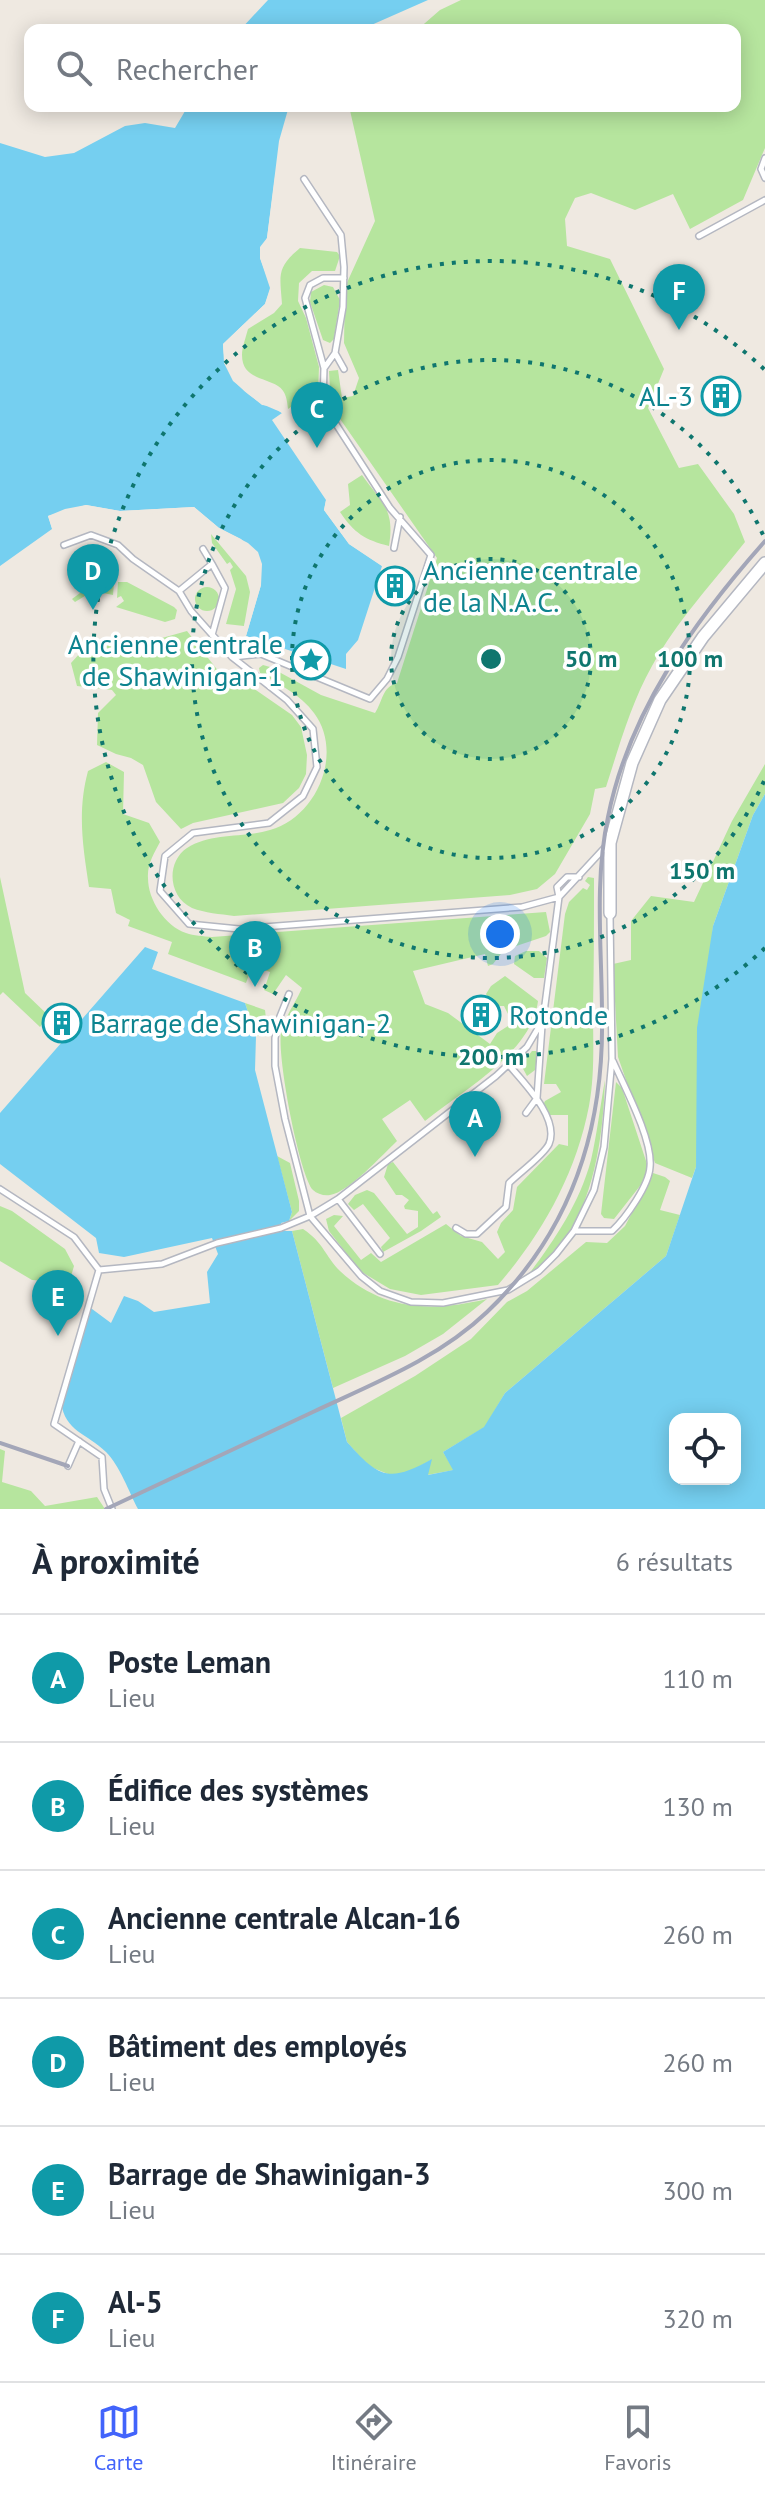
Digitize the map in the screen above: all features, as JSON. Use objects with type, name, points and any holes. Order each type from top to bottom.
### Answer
[{"type":"street","points":[[610,913],[610,843],[632,763],[660,700],[703,637],[765,563]]},
{"type":"lane","points":[[765,158],[761,169],[765,178]]},
{"type":"lane","points":[[304,179],[341,235],[343,307],[335,353],[324,368]]},
{"type":"lane","points":[[699,236],[765,200]]},
{"type":"lane","points":[[232,657],[261,654],[370,699],[387,679],[398,657],[410,608],[431,555],[377,487],[323,404],[324,368],[305,298],[310,285],[323,278],[344,278]]},
{"type":"lane","points":[[335,353],[342,367]]},
{"type":"lane","points":[[394,548],[400,517]]},
{"type":"lane","points":[[64,545],[91,535],[118,545],[179,591],[191,611],[232,657],[287,700],[313,729],[317,767],[303,796],[269,823],[193,833],[165,856],[160,891],[189,924],[239,929],[522,907],[559,897],[610,843]]},
{"type":"lane","points":[[203,549],[225,588],[212,635]]},
{"type":"lane","points":[[179,591],[212,564]]},
{"type":"lane","points":[[526,1113],[537,1098],[543,1020],[559,897],[557,887],[567,877],[579,877]]},
{"type":"lane","points":[[289,994],[275,1038],[275,1066],[310,1216],[361,1276],[380,1291],[411,1302],[443,1303],[508,1290],[521,1284],[556,1254],[574,1231],[594,1190],[604,1147],[612,1059],[610,913]]},
{"type":"lane","points":[[99,1270],[162,1264],[217,1243],[281,1228],[310,1216],[338,1199],[508,1064],[527,1047],[543,1020]]},
{"type":"lane","points":[[574,1231],[612,1231],[625,1218],[648,1176],[649,1155],[637,1115],[612,1059]]},
{"type":"lane","points":[[456,1228],[466,1234],[477,1234],[506,1207],[509,1183],[548,1146],[552,1130],[537,1098],[508,1064]]},
{"type":"lane","points":[[0,1189],[74,1237],[99,1270]]},
{"type":"lane","points":[[338,1199],[380,1254]]},
{"type":"lane","points":[[99,1270],[54,1424],[102,1457],[104,1489],[112,1509]]},
{"type":"lane","points":[[68,1466],[79,1441]]},
{"type":"green space","points":[[461,0],[765,0],[765,148],[743,200],[690,229],[673,194],[635,210],[591,193],[575,198],[565,219],[567,246],[610,259],[664,369],[648,408],[679,468],[698,464],[734,514],[745,542],[662,649],[632,710],[606,787],[595,789],[590,814],[555,874],[537,889],[510,895],[234,916],[197,910],[184,903],[174,888],[173,870],[180,854],[196,843],[270,830],[287,823],[312,798],[326,764],[323,729],[314,713],[296,695],[260,673],[259,668],[263,665],[270,667],[321,695],[375,713],[386,691],[397,683],[437,558],[331,406],[329,371],[338,370],[342,398],[353,396],[359,378],[344,343],[345,287],[375,221],[350,112],[741,112],[741,24],[424,24],[440,10]]},
{"type":"green space","points":[[300,248],[337,252],[340,256],[335,271],[312,271],[299,283],[298,301],[306,318],[319,367],[318,394],[312,403],[307,396],[288,409],[281,388],[249,373],[243,363],[242,352],[248,329],[274,313],[282,304],[281,273],[287,261]]},
{"type":"green space","points":[[324,285],[333,287],[340,300],[334,339],[330,343],[323,340],[310,302],[311,292]]},
{"type":"green space","points":[[362,475],[385,507],[390,523],[389,546],[361,535],[340,512],[350,505],[348,484]]},
{"type":"green space","points":[[211,534],[246,576],[250,592],[244,626],[226,624],[236,589],[230,570],[233,567],[230,562],[227,564],[212,543]]},
{"type":"green space","points":[[118,582],[127,582],[174,607],[177,610],[175,619],[165,622],[116,607],[124,601],[121,596],[117,598]]},
{"type":"green space","points":[[114,583],[113,595],[93,591],[75,602],[72,599],[92,584]]},
{"type":"green space","points":[[207,587],[215,591],[219,599],[215,607],[207,611],[199,607],[195,599],[199,591]]},
{"type":"green space","points":[[187,631],[230,686],[243,681],[292,715],[301,727],[307,755],[306,774],[299,788],[283,803],[193,823],[181,829],[156,802],[143,765],[97,745],[98,713],[116,695],[112,690],[77,686],[71,663],[91,641],[108,640],[137,645]]},
{"type":"green space","points":[[106,762],[124,772],[123,814],[149,823],[160,842],[148,873],[154,903],[171,925],[186,933],[212,937],[546,912],[550,932],[546,936],[504,950],[493,964],[488,966],[485,954],[413,971],[425,1004],[448,1013],[490,1044],[497,1033],[508,1026],[510,1018],[504,1006],[492,1006],[486,994],[505,976],[538,1001],[533,1020],[523,1037],[494,1068],[425,1121],[410,1100],[382,1119],[397,1141],[346,1187],[330,1195],[313,1190],[307,1180],[296,1139],[281,1046],[283,1027],[302,988],[286,975],[273,994],[264,990],[270,972],[252,966],[246,983],[168,954],[172,942],[128,926],[130,920],[116,913],[111,889],[89,887],[82,829],[85,786],[88,771]]},
{"type":"green space","points":[[765,764],[765,794],[753,815],[713,926],[696,1167],[692,1178],[655,1163],[618,1057],[613,964],[631,960],[631,921],[651,896],[694,902],[732,821]]},
{"type":"green space","points":[[0,877],[25,993],[49,1016],[40,1027],[3,992],[0,995]]},
{"type":"green space","points":[[588,877],[594,878],[592,1082],[583,1131],[555,1202],[529,1245],[498,1285],[421,1295],[390,1289],[360,1271],[329,1231],[326,1219],[334,1215],[343,1216],[334,1226],[361,1260],[371,1253],[381,1262],[446,1224],[461,1236],[482,1242],[498,1259],[505,1252],[497,1232],[513,1210],[517,1187],[559,1144],[568,1146],[568,1115],[550,1115],[543,1105],[561,1092],[556,1084],[544,1084],[565,914],[569,902],[583,888],[587,890],[590,885],[585,881]]},
{"type":"green space","points":[[526,951],[539,951],[547,958],[544,978],[534,978],[514,964],[515,956]]},
{"type":"green space","points":[[245,1003],[265,1010],[268,1036],[256,1036]]},
{"type":"green space","points":[[532,1051],[538,1051],[535,1070],[527,1076],[521,1065]]},
{"type":"green space","points":[[605,1080],[599,1147],[581,1211],[559,1249],[526,1278],[555,1237],[586,1177]]},
{"type":"green space","points":[[616,1082],[622,1088],[647,1164],[647,1177],[614,1219],[604,1218],[601,1214]]},
{"type":"green space","points":[[277,1156],[290,1163],[299,1201],[299,1211],[289,1221],[292,1212]]},
{"type":"green space","points":[[393,1162],[433,1214],[437,1211],[441,1217],[383,1252],[381,1247],[390,1238],[363,1204],[354,1210],[348,1204],[355,1195],[367,1190],[374,1193],[407,1234],[418,1227],[418,1211],[405,1209],[409,1200],[396,1195],[384,1177],[388,1164]]},
{"type":"green space","points":[[653,1173],[670,1181],[660,1210],[680,1215],[666,1256],[505,1393],[485,1427],[443,1452],[454,1470],[427,1475],[431,1460],[406,1474],[388,1474],[368,1466],[347,1442],[341,1418],[415,1376],[471,1339],[507,1302],[527,1291],[586,1242],[607,1243],[625,1226]]},
{"type":"green space","points":[[0,1206],[12,1211],[65,1249],[74,1266],[69,1283],[32,1280],[0,1261]]},
{"type":"green space","points":[[303,1229],[316,1239],[340,1271],[356,1284],[391,1301],[447,1306],[487,1299],[443,1334],[405,1356],[333,1388],[292,1231]]},
{"type":"green space","points":[[0,1449],[5,1451],[2,1482],[31,1491],[45,1506],[97,1497],[105,1509],[0,1509]]},
{"type":"water","points":[[268,0],[428,0],[374,24],[246,24]]},
{"type":"water","points":[[184,112],[287,112],[279,141],[267,238],[260,258],[271,287],[265,304],[223,344],[224,354],[237,384],[259,402],[282,413],[272,420],[326,500],[324,510],[349,544],[382,566],[358,640],[346,654],[346,669],[246,636],[261,585],[258,556],[241,539],[219,528],[194,507],[120,511],[86,505],[48,516],[52,529],[0,566],[0,143],[45,157],[74,153],[125,126],[145,123],[175,128]]},
{"type":"water","points":[[765,794],[765,1509],[138,1509],[111,1458],[72,1426],[63,1412],[61,1402],[88,1306],[111,1323],[124,1296],[154,1312],[210,1303],[207,1272],[218,1254],[212,1238],[124,1257],[99,1253],[96,1238],[0,1164],[0,1113],[145,947],[158,952],[152,969],[245,1003],[256,1036],[255,1070],[292,1212],[289,1221],[281,1223],[282,1231],[292,1231],[347,1442],[368,1463],[385,1473],[405,1472],[432,1459],[428,1475],[453,1470],[443,1452],[484,1427],[505,1393],[666,1256],[696,1167],[697,1028],[713,926],[753,815]]},
{"type":"pier","points":[[275,177],[279,177],[271,238],[264,248],[274,289],[268,307],[227,346],[228,362],[237,379],[263,401],[285,411],[282,413],[272,406],[262,405],[233,381],[224,363],[223,344],[265,304],[270,288],[260,258],[260,247],[267,238]]},
{"type":"pier","points":[[329,497],[328,508],[352,541],[384,562],[382,566],[349,544],[324,510]]},
{"type":"pier","points":[[86,505],[120,511],[194,507],[219,528],[248,543],[258,552],[262,564],[261,585],[246,636],[244,626],[257,584],[258,565],[254,553],[246,546],[216,531],[204,517],[193,511],[111,514],[86,509],[53,518],[55,526],[52,528],[48,516]]},
{"type":"railway","points":[[106,1509],[383,1380],[427,1356],[487,1312],[541,1248],[577,1176],[597,1099],[602,1016],[601,867],[608,817],[618,778],[648,704],[668,669],[714,603],[765,541]]},
{"type":"railway","points":[[0,1443],[68,1466]]},
{"type":"place","name":"Al-5","points":[[679,330]]},
{"type":"place","name":"AL-3","points":[[721,396]]},
{"type":"place","name":"Ancienne centrale Alcan-16","points":[[317,448]]},
{"type":"place","name":"Ancienne centrale de la N.A.C.","points":[[395,586]]},
{"type":"place","name":"Bâtiment des employés","points":[[93,610]]},
{"type":"place","name":"Ancienne centrale de Shawinigan-1","points":[[311,660]]},
{"type":"place","name":"Édifice des systèmes","points":[[255,987]]},
{"type":"place","name":"Rotonde","points":[[481,1015]]},
{"type":"place","name":"Barrage de Shawinigan-2","points":[[62,1023]]},
{"type":"place","name":"Poste Leman","points":[[475,1157]]},
{"type":"place","name":"Barrage de Shawinigan-3","points":[[58,1336]]}]
